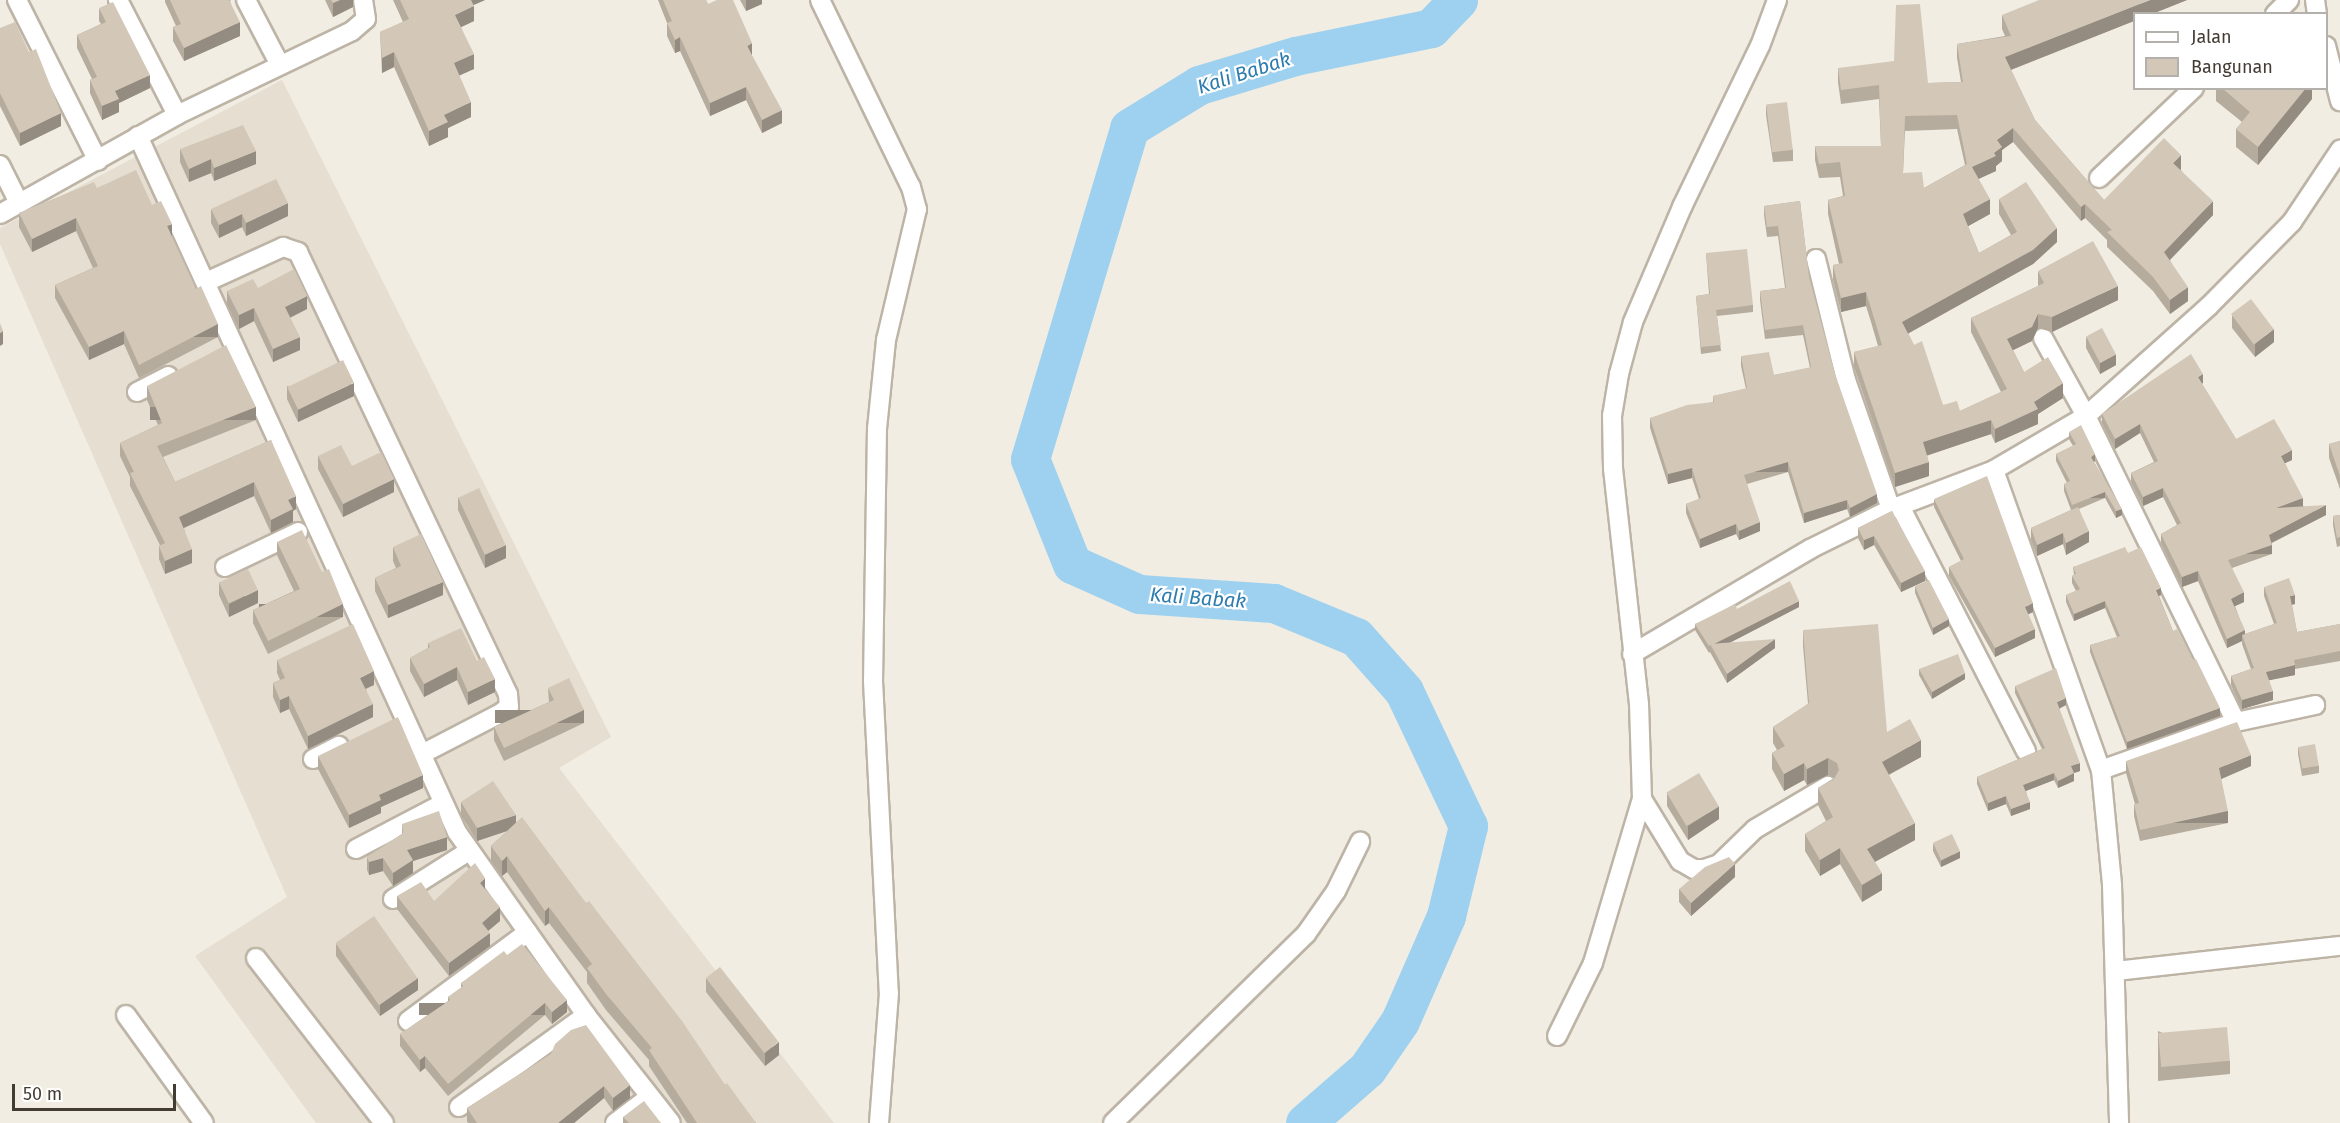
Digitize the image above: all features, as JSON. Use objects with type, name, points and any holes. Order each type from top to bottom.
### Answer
[{"type":"street","points":[[17,0],[98,161]]},
{"type":"street","points":[[118,0],[177,115]]},
{"type":"street","points":[[246,0],[279,65]]},
{"type":"street","points":[[0,214],[177,115],[363,24],[366,19],[363,0]]},
{"type":"street","points":[[820,0],[911,187],[917,209],[886,340],[877,428],[873,681],[889,993],[879,1123]]},
{"type":"street","points":[[1557,1036],[1593,963],[1642,799],[1644,757],[1613,468],[1612,416],[1619,374],[1633,322],[1682,207],[1760,46],[1777,0]]},
{"type":"street","points":[[2277,12],[2289,0]]},
{"type":"street","points":[[2332,54],[2340,102]]},
{"type":"street","points":[[2099,178],[2192,90]]},
{"type":"street","points":[[138,136],[361,621],[442,804],[469,851],[586,1016],[671,1123]]},
{"type":"street","points":[[1632,654],[1758,577],[1896,508],[1994,470],[2086,416],[2208,307],[2292,222],[2340,150]]},
{"type":"street","points":[[0,165],[19,203]]},
{"type":"street","points":[[206,282],[283,247],[292,246],[298,252],[508,694],[509,707],[501,713],[420,754]]},
{"type":"street","points":[[1816,259],[1846,380],[1896,508],[2026,751]]},
{"type":"street","points":[[2043,338],[2086,416],[2236,722]]},
{"type":"street","points":[[214,352],[234,342]]},
{"type":"street","points":[[137,392],[185,367]]},
{"type":"street","points":[[1994,470],[2101,770],[2108,817],[2116,971],[2119,1123]]},
{"type":"street","points":[[225,567],[316,524]]},
{"type":"street","points":[[339,631],[361,621]]},
{"type":"street","points":[[2101,770],[2236,722],[2315,705]]},
{"type":"street","points":[[383,724],[403,715]]},
{"type":"street","points":[[313,759],[353,739]]},
{"type":"street","points":[[1642,799],[1680,861],[1694,869],[1704,869],[1719,864],[1755,829],[1828,786]]},
{"type":"street","points":[[356,849],[442,804]]},
{"type":"street","points":[[1113,1123],[1306,934],[1336,891],[1360,842]]},
{"type":"street","points":[[393,899],[469,851]]},
{"type":"street","points":[[408,1021],[528,932]]},
{"type":"street","points":[[2116,971],[2340,946]]},
{"type":"street","points":[[256,958],[384,1123]]},
{"type":"street","points":[[126,1015],[204,1123]]},
{"type":"street","points":[[459,1107],[586,1016]]},
{"type":"street","points":[[615,1123],[651,1097]]},
{"type":"shaded area","points":[[282,80],[611,737],[559,768],[834,1123],[316,1123],[195,956],[287,897],[0,244],[0,228]]},
{"type":"building","points":[[170,0],[229,0],[240,22],[184,48],[173,27],[181,24]]},
{"type":"building","points":[[400,0],[471,0],[474,6],[455,15],[474,54],[454,63],[471,102],[444,115],[448,122],[429,131],[394,52],[382,58],[380,32],[409,19]]},
{"type":"building","points":[[663,0],[706,0],[708,4],[717,0],[733,0],[752,43],[747,46],[782,110],[762,120],[746,87],[710,103],[680,37],[675,40],[667,23],[672,21]]},
{"type":"building","points":[[2039,0],[2150,0],[2005,57],[2035,120],[2104,200],[2164,138],[2181,155],[2173,163],[2213,201],[2164,252],[2188,287],[2170,300],[2153,277],[2107,232],[2112,230],[2085,204],[2081,207],[2013,128],[1997,140],[2002,147],[1994,153],[1996,156],[1972,167],[1990,199],[1963,214],[1979,253],[2017,232],[1999,199],[2026,182],[2057,228],[2033,250],[1902,322],[1914,345],[1922,341],[1943,405],[1957,401],[1960,411],[2007,389],[1971,318],[2044,283],[2038,271],[2093,241],[2118,286],[2052,317],[2038,314],[2032,327],[2007,339],[2024,372],[2048,357],[2063,383],[2034,402],[2038,409],[1995,429],[1991,420],[1923,442],[1929,462],[1895,473],[1854,352],[1882,345],[1871,308],[1866,292],[1841,298],[1833,265],[1843,263],[1828,200],[1845,196],[1840,162],[1819,164],[1815,146],[1881,146],[1879,85],[1841,90],[1838,68],[1894,61],[1896,5],[1920,4],[1928,83],[1963,82],[1957,44],[2011,36],[2002,15]],"holes":[[[1957,115],[1967,164],[1924,188],[1922,172],[1903,173],[1905,116]]]},
{"type":"building","points":[[113,2],[150,75],[115,91],[119,99],[102,106],[90,80],[97,77],[77,35],[106,22],[99,8]]},
{"type":"building","points":[[15,22],[29,52],[36,49],[61,113],[20,133],[0,93],[0,28]]},
{"type":"building","points":[[2224,90],[2304,90],[2258,147],[2236,129],[2250,112]]},
{"type":"building","points":[[1787,102],[1793,150],[1772,152],[1766,105]]},
{"type":"building","points":[[243,125],[256,151],[214,168],[211,159],[189,169],[180,149]]},
{"type":"building","points":[[136,170],[152,205],[161,201],[172,224],[167,226],[196,289],[201,286],[218,324],[139,365],[124,331],[89,347],[55,285],[98,266],[76,218],[32,239],[19,213],[94,182],[97,188]]},
{"type":"building","points":[[276,179],[288,203],[246,223],[242,214],[219,225],[211,209]]},
{"type":"building","points":[[1800,201],[1809,277],[1835,374],[1877,494],[1850,508],[1847,500],[1804,513],[1788,462],[1744,475],[1760,522],[1739,531],[1736,524],[1700,539],[1686,504],[1701,498],[1692,468],[1668,474],[1650,418],[1687,405],[1714,402],[1713,396],[1747,388],[1741,356],[1769,352],[1774,375],[1811,367],[1803,325],[1765,330],[1760,291],[1786,288],[1778,226],[1767,227],[1764,206]]},
{"type":"building","points":[[1747,249],[1753,305],[1716,310],[1721,345],[1701,347],[1696,296],[1710,294],[1706,253]]},
{"type":"building","points":[[294,269],[307,296],[285,307],[300,337],[273,349],[254,308],[239,315],[227,291],[253,279],[258,288]]},
{"type":"building","points":[[2251,299],[2274,329],[2254,344],[2231,314]]},
{"type":"building","points":[[2102,328],[2116,354],[2100,363],[2086,336]]},
{"type":"building","points":[[226,345],[256,407],[157,446],[175,482],[271,440],[296,496],[288,500],[293,509],[271,520],[254,482],[179,517],[192,549],[165,561],[159,546],[165,543],[130,473],[134,472],[120,443],[162,423],[147,386]]},
{"type":"building","points":[[2191,354],[2203,374],[2198,377],[2236,439],[2274,419],[2292,450],[2281,456],[2303,498],[2276,508],[2326,505],[2269,535],[2272,545],[2228,560],[2244,592],[2231,599],[2245,630],[2227,639],[2198,571],[2182,577],[2161,534],[2181,523],[2163,488],[2143,497],[2131,473],[2158,461],[2140,424],[2115,439],[2102,414]]},
{"type":"building","points":[[343,360],[354,382],[298,410],[287,387]]},
{"type":"building","points":[[2081,425],[2095,454],[2091,457],[2122,509],[2116,511],[2105,492],[2072,505],[2064,484],[2070,481],[2056,454],[2076,444],[2069,432]]},
{"type":"building","points":[[2340,441],[2340,476],[2329,444]]},
{"type":"building","points":[[341,445],[352,466],[381,452],[394,479],[343,504],[318,456]]},
{"type":"building","points":[[1987,476],[2033,603],[2025,607],[2035,629],[1995,648],[1949,567],[1964,559],[1934,499]]},
{"type":"building","points":[[479,488],[506,545],[485,555],[458,498]]},
{"type":"building","points":[[2078,507],[2089,531],[2066,543],[2063,533],[2037,545],[2031,528]]},
{"type":"building","points":[[1892,511],[1925,571],[1901,583],[1874,536],[1864,540],[1858,528]]},
{"type":"building","points":[[2340,515],[2340,537],[2337,538],[2333,516]]},
{"type":"building","points":[[302,530],[322,572],[329,569],[343,604],[268,641],[253,610],[300,589],[277,542]]},
{"type":"building","points":[[421,534],[443,582],[388,605],[375,578],[401,566],[393,547]]},
{"type":"building","points":[[2125,547],[2128,553],[2141,547],[2161,588],[2156,590],[2173,631],[2177,629],[2193,660],[2196,659],[2220,708],[2127,742],[2090,645],[2120,636],[2105,601],[2074,614],[2066,595],[2080,589],[2072,576],[2076,574],[2073,567]]},
{"type":"building","points":[[248,569],[258,590],[229,603],[219,583]]},
{"type":"building","points":[[2289,578],[2295,595],[2290,596],[2297,632],[2340,624],[2340,651],[2294,660],[2295,665],[2266,672],[2273,691],[2242,700],[2231,676],[2254,668],[2242,635],[2277,623],[2264,587]]},
{"type":"building","points":[[1929,580],[1949,619],[1933,628],[1915,586]]},
{"type":"building","points":[[1790,581],[1799,601],[1714,644],[1709,646],[1695,624],[1735,604],[1737,609]]},
{"type":"building","points":[[353,624],[374,671],[360,678],[373,704],[308,736],[289,696],[280,700],[273,683],[285,678],[277,660]]},
{"type":"building","points":[[1878,624],[1887,732],[1910,719],[1921,740],[1882,762],[1915,823],[1867,849],[1882,873],[1862,885],[1840,848],[1820,860],[1805,834],[1833,817],[1818,788],[1834,779],[1839,770],[1837,763],[1828,758],[1807,769],[1804,763],[1784,774],[1772,753],[1785,746],[1773,727],[1809,703],[1803,630]]},
{"type":"building","points":[[461,628],[477,661],[484,657],[495,679],[468,692],[457,667],[424,684],[410,658],[430,647],[428,643]]},
{"type":"building","points":[[1775,639],[1727,674],[1710,644]]},
{"type":"building","points":[[1958,654],[1965,673],[1932,692],[1919,669]]},
{"type":"building","points":[[2056,668],[2066,698],[2057,702],[2080,763],[2071,766],[2074,773],[2058,781],[2054,773],[2023,785],[2030,802],[2011,809],[2006,796],[1988,803],[1977,777],[2045,748],[2015,686]]},
{"type":"building","points":[[569,678],[584,710],[504,748],[494,727],[554,700],[548,688]]},
{"type":"building","points":[[398,717],[423,775],[379,795],[381,800],[349,815],[318,756]]},
{"type":"building","points":[[2237,722],[2251,755],[2219,768],[2228,811],[2140,830],[2134,804],[2139,803],[2126,761]]},
{"type":"building","points":[[2315,744],[2319,766],[2302,769],[2298,747]]},
{"type":"building","points":[[1699,773],[1719,806],[1687,826],[1666,793]]},
{"type":"building","points":[[493,781],[516,815],[477,828],[461,802]]},
{"type":"building","points":[[439,811],[447,837],[407,850],[413,860],[393,873],[383,858],[369,862],[367,857],[403,833],[402,824]]},
{"type":"building","points":[[522,817],[586,903],[589,901],[682,1021],[725,1085],[727,1083],[756,1123],[697,1123],[649,1050],[652,1048],[587,968],[592,964],[549,907],[545,911],[507,856],[502,861],[491,846]]},
{"type":"building","points":[[1952,834],[1960,851],[1941,860],[1933,843]]},
{"type":"building","points":[[1729,857],[1735,864],[1691,903],[1679,889],[1705,867]]},
{"type":"building","points":[[475,863],[485,878],[480,883],[500,907],[482,923],[490,933],[449,963],[397,896],[421,882],[434,901]]},
{"type":"building","points":[[374,916],[418,978],[379,1005],[335,943]]},
{"type":"building","points":[[522,944],[567,1000],[552,1012],[545,1003],[448,1084],[425,1056],[420,1060],[400,1034],[450,1000],[448,997],[463,986],[461,983],[504,951],[507,955]]},
{"type":"building","points":[[720,967],[778,1042],[764,1053],[706,978]]},
{"type":"building","points":[[586,1025],[630,1085],[613,1098],[604,1086],[558,1123],[477,1123],[467,1108],[551,1054],[555,1044],[571,1030]]},
{"type":"building","points":[[2227,1027],[2230,1061],[2161,1067],[2158,1033]]},
{"type":"building","points":[[644,1101],[661,1123],[629,1123],[623,1117]]},
{"type":"waterway","name":"Kali Babak","points":[[1305,1123],[1367,1069],[1400,1021],[1446,916],[1468,826],[1404,691],[1356,637],[1274,603],[1139,594],[1072,564],[1030,459],[1129,128],[1199,85],[1295,56],[1431,28],[1458,0]]}]
